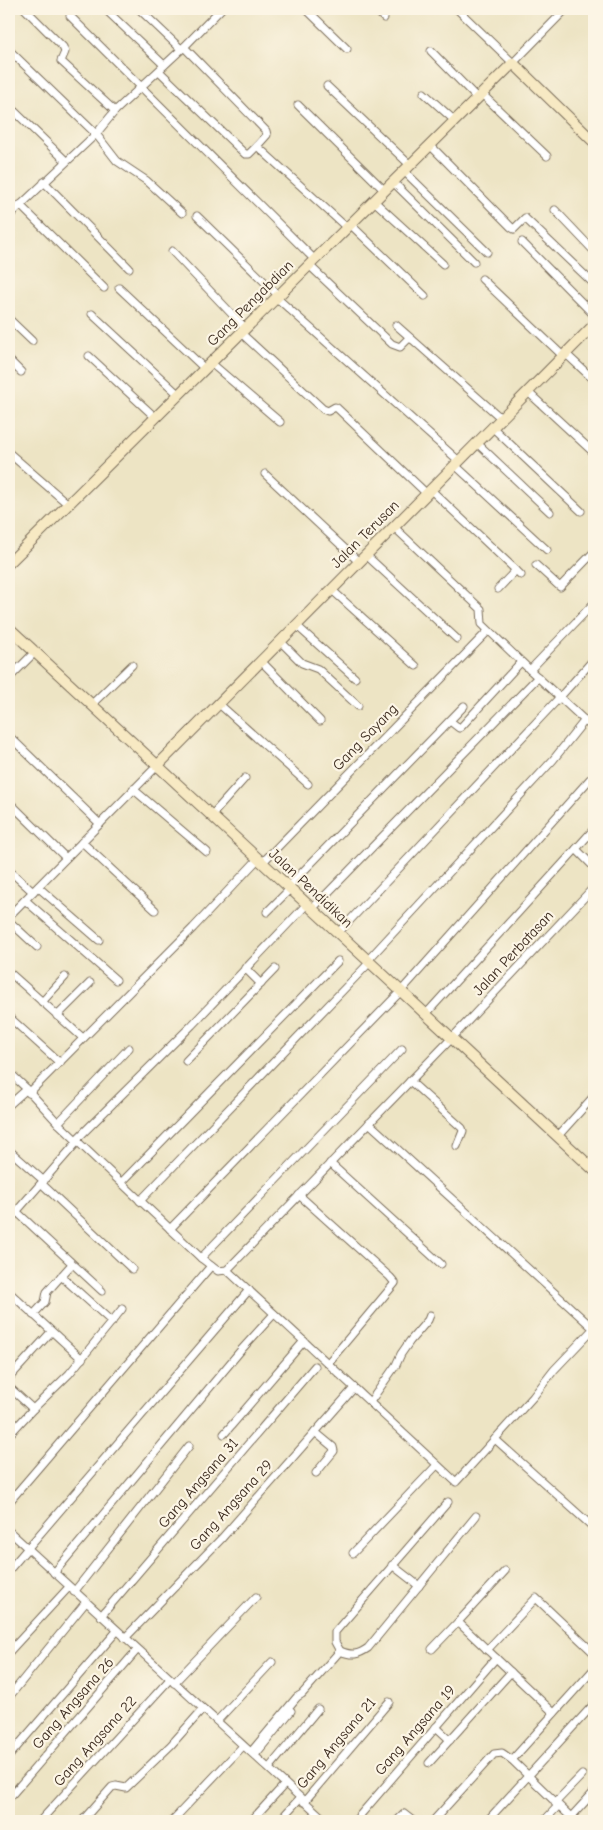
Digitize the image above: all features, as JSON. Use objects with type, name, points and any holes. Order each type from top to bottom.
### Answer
[{"type":"street","points":[[25,9],[63,47],[65,52],[62,62],[115,111]]},
{"type":"street","points":[[105,9],[245,154],[248,154],[266,135],[266,131],[182,48],[139,9]]},
{"type":"street","points":[[306,9],[347,49]]},
{"type":"street","points":[[375,9],[384,18]]},
{"type":"street","points":[[456,9],[594,142]]},
{"type":"street","points":[[513,63],[566,9]]},
{"type":"street","points":[[9,216],[96,134],[115,111],[182,48],[216,10]]},
{"type":"street","points":[[70,16],[392,344],[400,346],[411,339]]},
{"type":"street","points":[[9,50],[96,134],[117,161],[147,181],[182,213]]},
{"type":"street","points":[[431,51],[546,156]]},
{"type":"street","name":"Gang Pengabdian","points":[[9,564],[513,63]]},
{"type":"street","points":[[327,86],[487,252]]},
{"type":"street","points":[[424,93],[455,121]]},
{"type":"street","points":[[298,105],[384,191]]},
{"type":"street","points":[[9,106],[66,161]]},
{"type":"street","points":[[257,146],[425,296]]},
{"type":"street","points":[[430,146],[511,227],[514,229],[526,219],[594,284]]},
{"type":"street","points":[[44,182],[129,268]]},
{"type":"street","points":[[393,182],[474,262]]},
{"type":"street","points":[[374,201],[443,264]]},
{"type":"street","points":[[20,205],[104,288]]},
{"type":"street","points":[[555,210],[594,251]]},
{"type":"street","points":[[197,216],[278,297],[457,463],[547,550]]},
{"type":"street","points":[[522,242],[594,315]]},
{"type":"street","points":[[172,251],[244,331],[323,409],[328,411],[335,407],[338,408],[519,572],[498,589]]},
{"type":"street","points":[[482,279],[564,355],[594,380]]},
{"type":"street","points":[[119,288],[208,366],[280,422]]},
{"type":"street","points":[[92,314],[178,394]]},
{"type":"street","points":[[9,319],[32,341]]},
{"type":"street","points":[[396,324],[502,419]]},
{"type":"street","name":"Jalan Terusan","points":[[158,765],[594,325]]},
{"type":"street","points":[[89,356],[156,418]]},
{"type":"street","points":[[9,360],[21,372]]},
{"type":"street","points":[[528,392],[594,453]]},
{"type":"street","points":[[493,428],[581,511]]},
{"type":"street","points":[[477,443],[550,512]]},
{"type":"street","points":[[9,453],[50,489],[56,488],[70,502]]},
{"type":"street","points":[[264,474],[457,639]]},
{"type":"street","points":[[394,527],[481,609],[482,624],[488,631],[594,729]]},
{"type":"street","points":[[536,565],[560,587],[594,552]]},
{"type":"street","points":[[332,590],[416,666]]},
{"type":"street","points":[[530,670],[594,603]]},
{"type":"street","points":[[296,625],[355,678]]},
{"type":"street","name":"Jalan Pendidikan","points":[[9,628],[594,1170]]},
{"type":"street","name":"Gang Sayang","points":[[9,1105],[60,1063],[488,631]]},
{"type":"street","points":[[280,641],[302,663],[318,669],[358,706]]},
{"type":"street","points":[[9,678],[34,652]]},
{"type":"street","points":[[338,933],[594,659]]},
{"type":"street","points":[[261,661],[320,720]]},
{"type":"street","points":[[450,720],[459,728],[461,727],[521,662]]},
{"type":"street","points":[[92,704],[132,665]]},
{"type":"street","points":[[9,1220],[78,1140],[245,968],[310,907],[538,677]]},
{"type":"street","points":[[218,704],[308,784]]},
{"type":"street","points":[[267,912],[464,706]]},
{"type":"street","points":[[140,1201],[369,961],[553,760],[585,720]]},
{"type":"street","points":[[9,736],[100,824]]},
{"type":"street","points":[[9,916],[158,765]]},
{"type":"street","points":[[212,816],[245,778]]},
{"type":"street","points":[[170,1229],[401,991],[590,779]]},
{"type":"street","points":[[133,790],[207,852]]},
{"type":"street","points":[[9,802],[66,858]]},
{"type":"street","points":[[426,1014],[594,829]]},
{"type":"street","points":[[82,842],[155,910]]},
{"type":"street","points":[[576,850],[594,867]]},
{"type":"street","points":[[9,870],[99,940]]},
{"type":"street","name":"Jalan Perbatasan","points":[[227,1270],[452,1038],[594,886]]},
{"type":"street","points":[[25,900],[116,980]]},
{"type":"street","points":[[9,921],[36,947]]},
{"type":"street","points":[[122,1182],[338,961]]},
{"type":"street","points":[[245,968],[261,984]]},
{"type":"street","points":[[186,1061],[275,969]]},
{"type":"street","points":[[9,972],[83,1038]]},
{"type":"street","points":[[42,1002],[64,977]]},
{"type":"street","points":[[57,1016],[90,983]]},
{"type":"street","points":[[9,1017],[60,1063]]},
{"type":"street","points":[[58,1123],[129,1048]]},
{"type":"street","points":[[201,1258],[402,1049]]},
{"type":"street","points":[[9,1072],[58,1123],[201,1258],[218,1271],[227,1270],[456,1482],[533,1397],[554,1370],[594,1329],[369,1123]]},
{"type":"street","points":[[410,1081],[462,1128],[463,1131],[457,1146]]},
{"type":"street","points":[[558,1136],[594,1096]]},
{"type":"street","points":[[9,1150],[132,1269]]},
{"type":"street","points":[[330,1162],[441,1264]]},
{"type":"street","points":[[299,1195],[390,1277],[394,1283],[328,1363]]},
{"type":"street","points":[[17,1212],[102,1291]]},
{"type":"street","points":[[33,1315],[45,1302],[45,1294],[72,1264]]},
{"type":"street","points":[[9,1502],[211,1266]]},
{"type":"street","points":[[61,1276],[112,1322]]},
{"type":"street","points":[[9,1570],[248,1290]]},
{"type":"street","points":[[9,1292],[82,1359]]},
{"type":"street","points":[[9,1435],[69,1374],[122,1309]]},
{"type":"street","points":[[54,1574],[242,1349],[274,1314]]},
{"type":"street","points":[[370,1402],[396,1365],[401,1354],[430,1315]]},
{"type":"street","points":[[9,1378],[51,1332]]},
{"type":"street","points":[[224,1434],[304,1341]]},
{"type":"street","name":"Gang Angsana 31","points":[[101,1616],[315,1366]]},
{"type":"street","points":[[9,1387],[33,1409]]},
{"type":"street","name":"Gang Angsana 29","points":[[125,1638],[222,1538],[354,1388]]},
{"type":"street","points":[[315,1432],[334,1451],[316,1473]]},
{"type":"street","points":[[495,1439],[594,1528]]},
{"type":"street","points":[[9,1652],[71,1589],[189,1446]]},
{"type":"street","points":[[353,1553],[437,1465]]},
{"type":"street","points":[[448,1502],[335,1632],[335,1642],[340,1651],[348,1655],[359,1654],[368,1648],[476,1516]]},
{"type":"street","points":[[9,1532],[326,1821]]},
{"type":"street","points":[[392,1565],[419,1586]]},
{"type":"street","points":[[432,1649],[505,1571]]},
{"type":"street","name":"Gang Angsana 22","points":[[40,1821],[172,1681],[256,1597]]},
{"type":"street","points":[[487,1650],[536,1598],[594,1653]]},
{"type":"street","points":[[9,1697],[86,1602]]},
{"type":"street","points":[[458,1622],[554,1713]]},
{"type":"street","points":[[9,1756],[117,1631]]},
{"type":"street","name":"Gang Angsana 26","points":[[9,1798],[137,1650]]},
{"type":"street","points":[[253,1753],[340,1651]]},
{"type":"street","name":"Gang Angsana 19","points":[[355,1821],[496,1658]]},
{"type":"street","points":[[217,1721],[272,1662]]},
{"type":"street","points":[[512,1760],[594,1669]]},
{"type":"street","points":[[429,1763],[510,1672]]},
{"type":"street","name":"Gang Angsana 21","points":[[278,1821],[302,1800],[388,1702]]},
{"type":"street","points":[[487,1821],[594,1704]]},
{"type":"street","points":[[82,1821],[112,1788],[116,1786],[126,1788],[171,1745],[203,1709]]},
{"type":"street","points":[[269,1768],[318,1709]]},
{"type":"street","points":[[436,1727],[450,1740]]},
{"type":"street","points":[[172,1821],[243,1746]]},
{"type":"street","points":[[433,1821],[494,1754],[502,1753],[512,1760],[556,1805],[573,1819],[594,1792]]},
{"type":"street","points":[[544,1821],[582,1775]]},
{"type":"street","points":[[251,1821],[285,1784]]},
{"type":"street","points":[[397,1821],[404,1814],[413,1821]]}]
